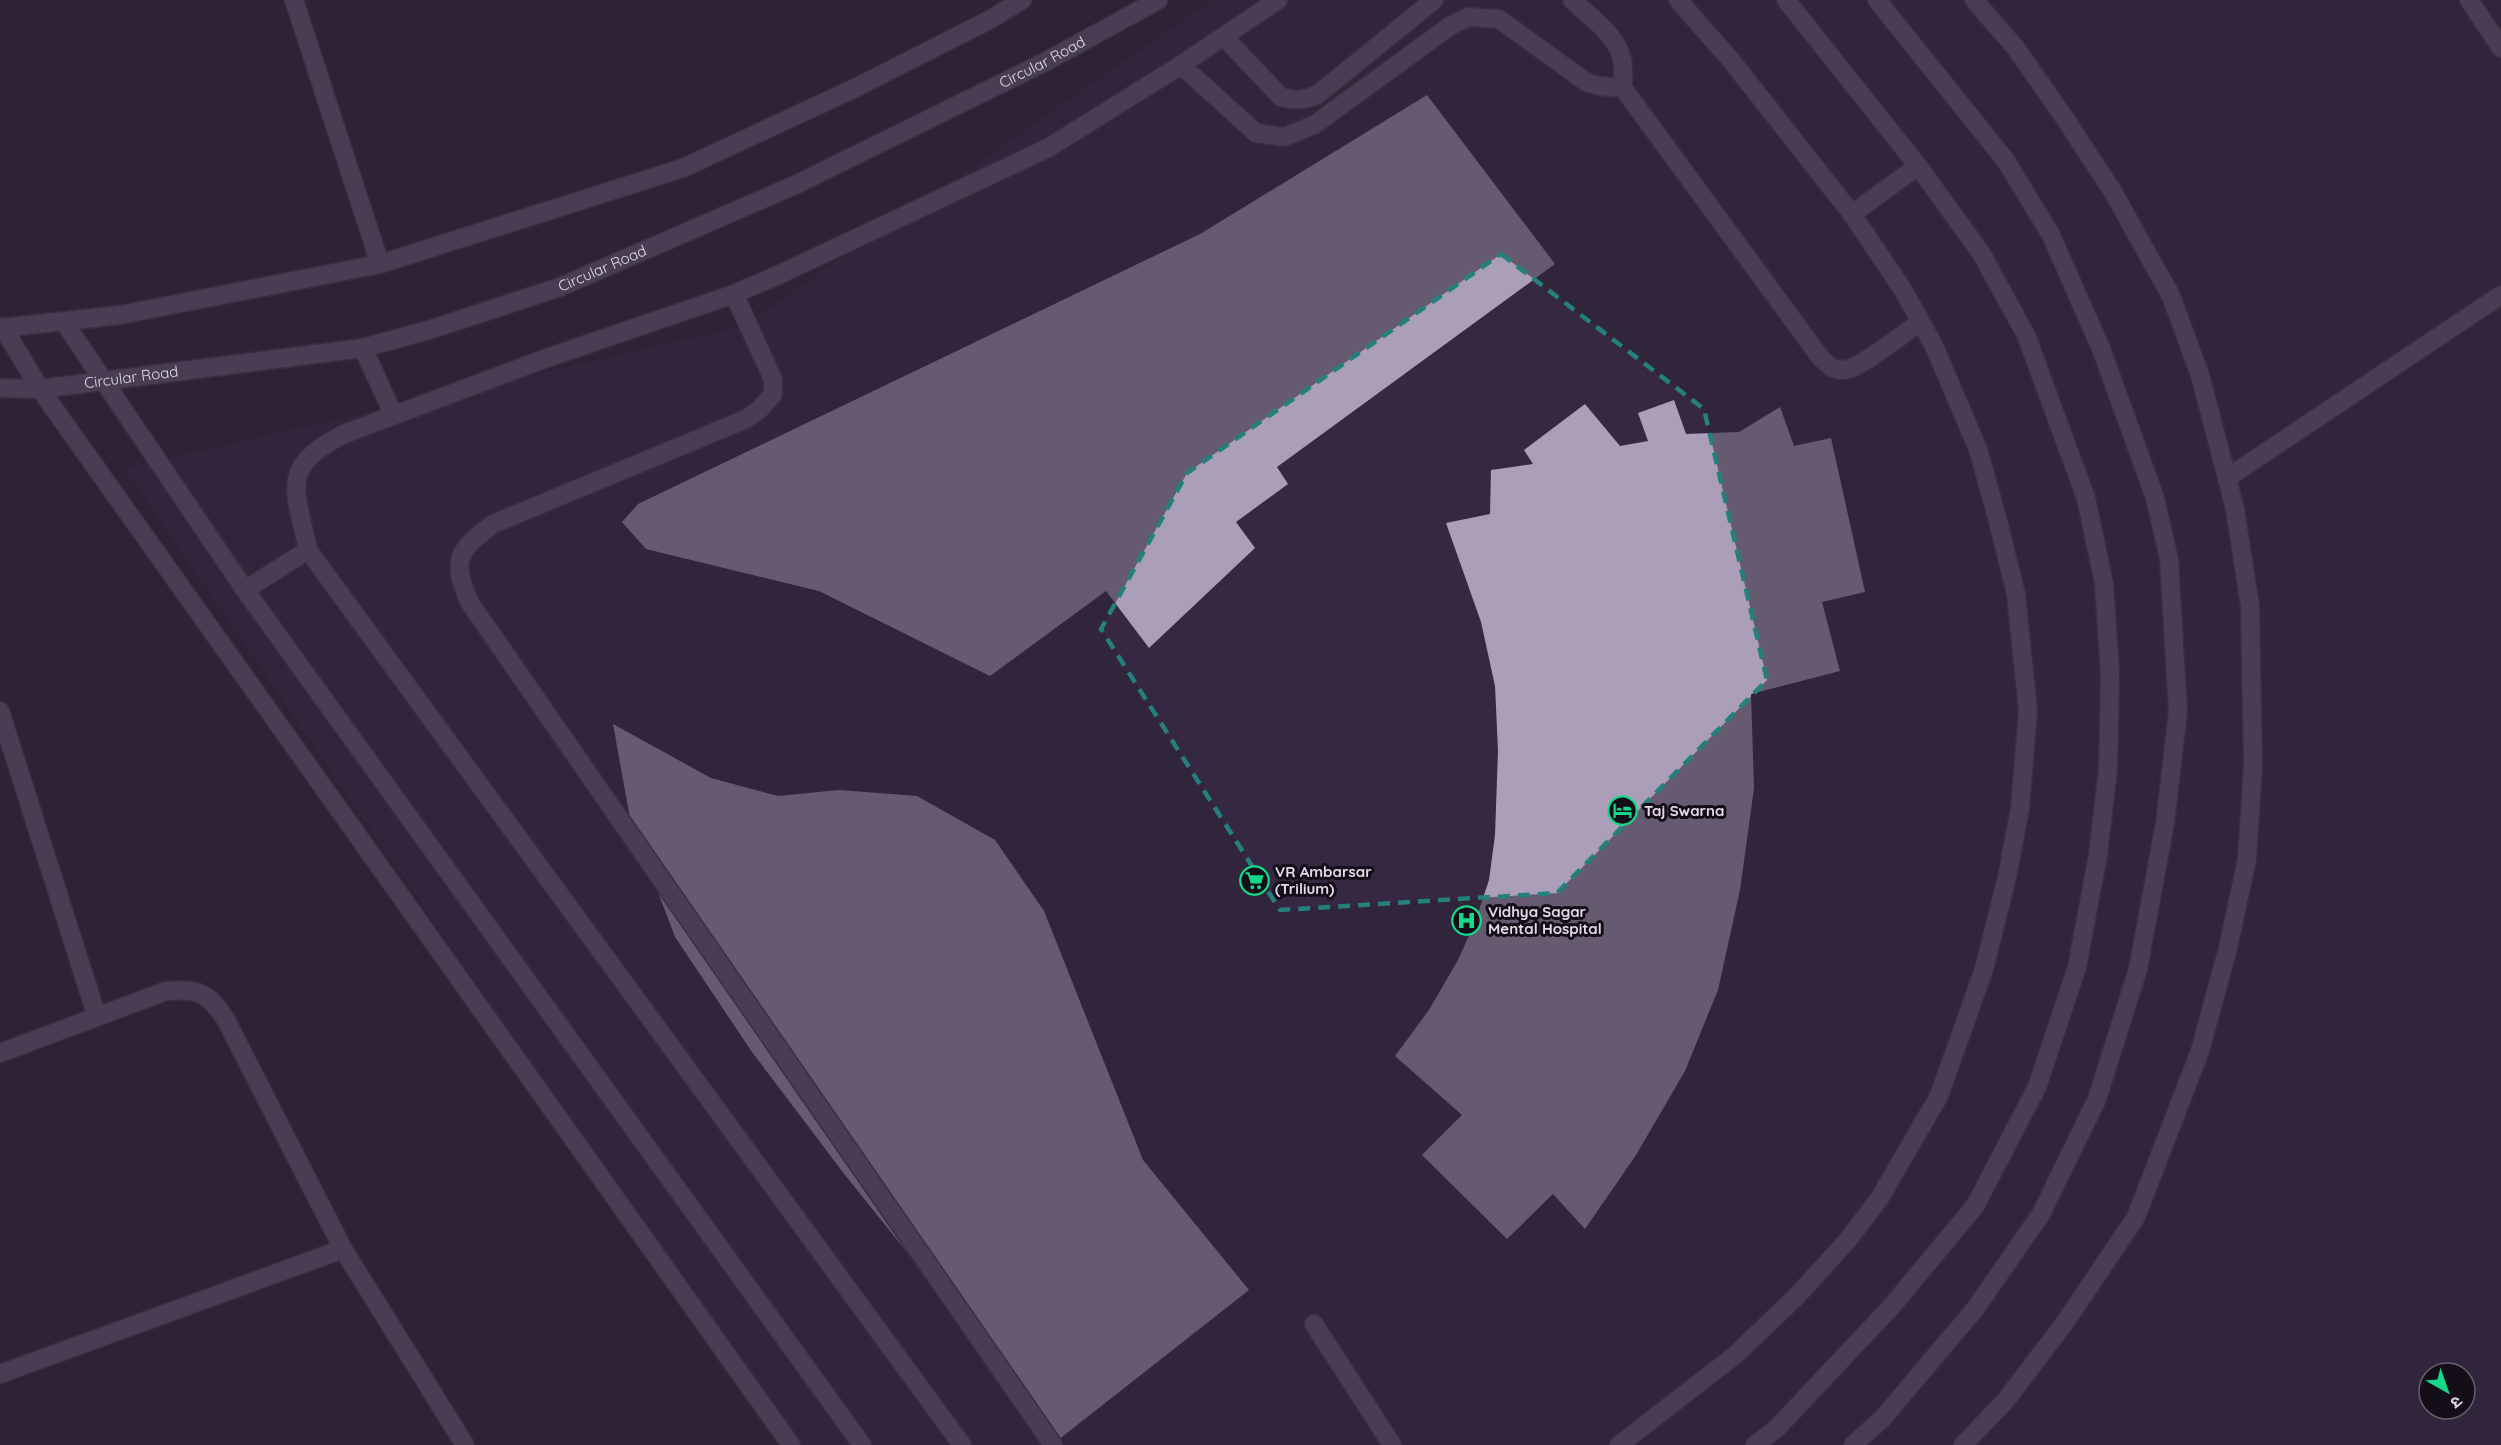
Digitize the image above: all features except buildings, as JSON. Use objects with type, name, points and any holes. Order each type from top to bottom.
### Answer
[{"type":"street","points":[[294,0],[380,264]]},
{"type":"street","points":[[791,1445],[40,389],[2,327],[120,315],[380,264],[683,168],[855,88],[992,19],[1022,0]]},
{"type":"street","name":"Circular Road","points":[[0,388],[40,389],[363,348],[429,330],[560,287],[795,185],[1045,62],[1158,0]]},
{"type":"street","points":[[962,1445],[309,550],[296,494],[297,478],[302,462],[322,445],[344,434],[544,359],[734,294],[1048,148],[1181,65],[1278,0]]},
{"type":"street","points":[[1224,37],[1281,97],[1304,100],[1317,95],[1434,0]]},
{"type":"street","points":[[1572,0],[1611,38],[1622,60],[1623,88],[1820,357],[1832,368],[1844,370],[1859,364],[1920,322]]},
{"type":"street","points":[[1619,1445],[1742,1349],[1796,1297],[1879,1199],[1939,1096],[1984,969],[2007,877],[2020,808],[2028,711],[2025,663],[2016,594],[1978,449],[1934,346],[1903,290],[1852,214],[1730,59],[1678,0]]},
{"type":"street","points":[[1755,1445],[1776,1429],[1882,1315],[1975,1206],[2037,1087],[2077,967],[2098,855],[2108,769],[2110,673],[2104,584],[2086,498],[2026,335],[1981,253],[1918,166],[1786,0]]},
{"type":"street","points":[[1853,1445],[1882,1419],[1975,1309],[2041,1214],[2097,1099],[2138,969],[2165,823],[2178,711],[2169,559],[2155,498],[2102,351],[2051,235],[2006,161],[1876,0]]},
{"type":"street","points":[[1963,1445],[2006,1400],[2136,1216],[2200,1051],[2228,948],[2247,859],[2253,765],[2250,606],[2235,509],[2200,375],[2171,296],[2113,192],[2064,117],[2014,47],[1974,0]]},
{"type":"street","points":[[2469,0],[2501,48]]},
{"type":"street","points":[[1181,65],[1256,133],[1284,137],[1314,125],[1450,26],[1468,17],[1499,20],[1586,82],[1599,86],[1623,88]]},
{"type":"street","points":[[1852,214],[1918,166]]},
{"type":"street","points":[[734,294],[773,379],[773,394],[760,409],[746,419],[493,524],[468,543],[458,566],[460,581],[470,603],[1053,1445]]},
{"type":"street","points":[[2227,478],[2501,295]]},
{"type":"street","points":[[64,322],[245,590],[862,1445]]},
{"type":"street","points":[[363,348],[393,414]]},
{"type":"street","points":[[245,590],[309,550]]},
{"type":"street","points":[[0,711],[97,1017]]},
{"type":"street","points":[[0,1053],[166,991],[193,990],[215,1003],[226,1020],[344,1249],[465,1445]]},
{"type":"street","points":[[0,1374],[344,1249]]},
{"type":"street","points":[[1314,1324],[1392,1445]]},
{"type":"highlighted area","points":[[1501,254],[1704,409],[1767,680],[1557,893],[1280,910],[1101,629],[1187,473]]},
{"type":"shaded area","name":"Vidhya Sagar Mental Hospital","points":[[1212,0],[2501,0],[2501,1445],[791,1445],[124,468],[744,326]]},
{"type":"place","name":"Taj Swarna","points":[[1623,811]]},
{"type":"place","name":"VR Ambarsar (Trilium)","points":[[1254,881]]},
{"type":"place","name":"Vidhya Sagar Mental Hospital","points":[[1467,921]]}]
